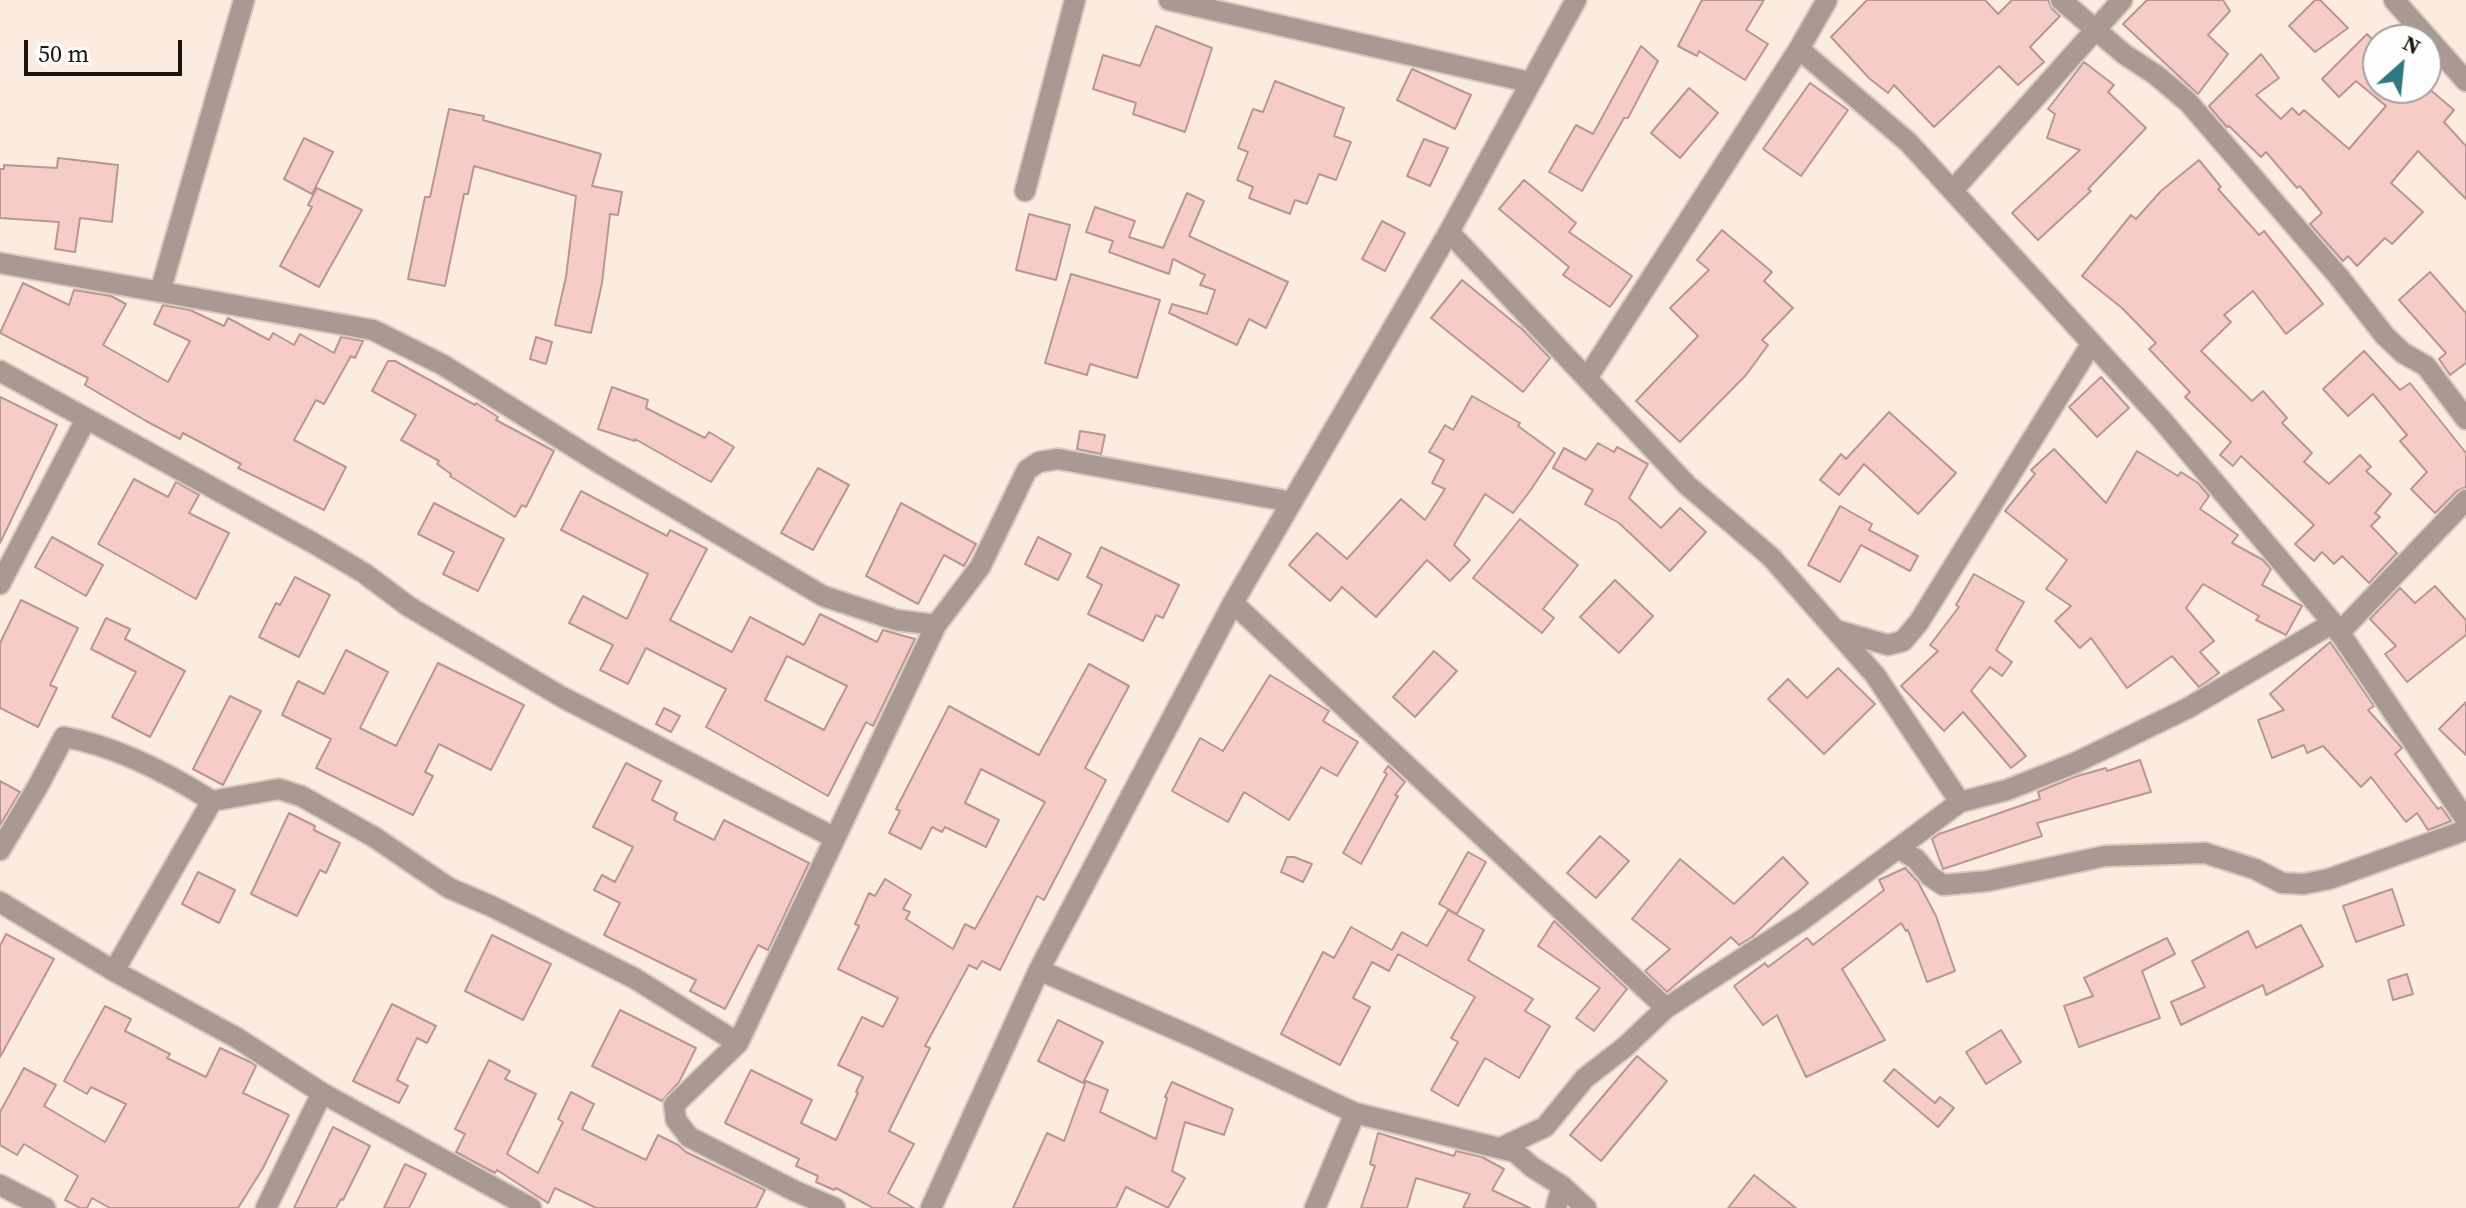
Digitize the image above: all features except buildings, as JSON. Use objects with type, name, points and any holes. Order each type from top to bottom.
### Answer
[{"type":"street","points":[[160,292],[244,0]]},
{"type":"street","points":[[1025,191],[1075,0]]},
{"type":"street","points":[[1169,0],[1529,82]]},
{"type":"street","points":[[931,1208],[1039,970],[1233,603],[1449,232],[1576,0]]},
{"type":"street","points":[[1587,378],[1799,49],[1827,0]]},
{"type":"street","points":[[2061,0],[2188,102],[2339,277],[2385,336],[2403,353],[2426,366],[2466,419]]},
{"type":"street","points":[[1953,190],[2122,0]]},
{"type":"street","points":[[2394,0],[2466,81]]},
{"type":"street","points":[[1799,49],[1908,142],[2172,432],[2336,628],[2463,807]]},
{"type":"street","points":[[1449,232],[1687,485],[1771,557],[1875,675],[1960,802]]},
{"type":"street","points":[[0,263],[373,330],[443,365],[588,456],[823,596],[896,620],[936,625]]},
{"type":"street","points":[[1836,630],[1888,645],[1903,641],[1919,622],[2092,343]]},
{"type":"street","points":[[0,371],[315,544],[364,573],[408,606],[562,697],[835,838]]},
{"type":"street","points":[[0,584],[86,419]]},
{"type":"street","points":[[835,1208],[689,1137],[676,1120],[674,1105],[738,1043],[936,625],[980,567],[1027,470],[1039,462],[1058,459],[1292,502]]},
{"type":"street","points":[[1500,1148],[1545,1127],[1585,1078],[1625,1047],[1666,1008],[1802,920],[1960,802],[2007,790],[2075,763],[2174,715],[2336,628],[2466,500]]},
{"type":"street","points":[[1233,603],[1666,1008]]},
{"type":"street","points":[[1875,675],[1888,645]]},
{"type":"street","points":[[0,850],[64,737],[87,741],[176,778],[212,801],[279,789],[301,796],[374,837],[449,888],[634,978],[738,1043]]},
{"type":"street","points":[[114,971],[212,801]]},
{"type":"street","points":[[1899,849],[1916,859],[1930,876],[1943,885],[1988,881],[2105,856],[2205,853],[2255,869],[2282,883],[2304,884],[2329,879],[2466,830]]},
{"type":"street","points":[[0,902],[114,971],[237,1038],[322,1093],[531,1208]]},
{"type":"street","points":[[1039,970],[1193,1037],[1355,1113],[1515,1152],[1562,1186],[1586,1208]]},
{"type":"street","points":[[266,1208],[322,1093]]},
{"type":"street","points":[[1315,1208],[1355,1113]]},
{"type":"street","points":[[0,1185],[45,1208]]},
{"type":"street","points":[[1556,1208],[1562,1186]]}]
